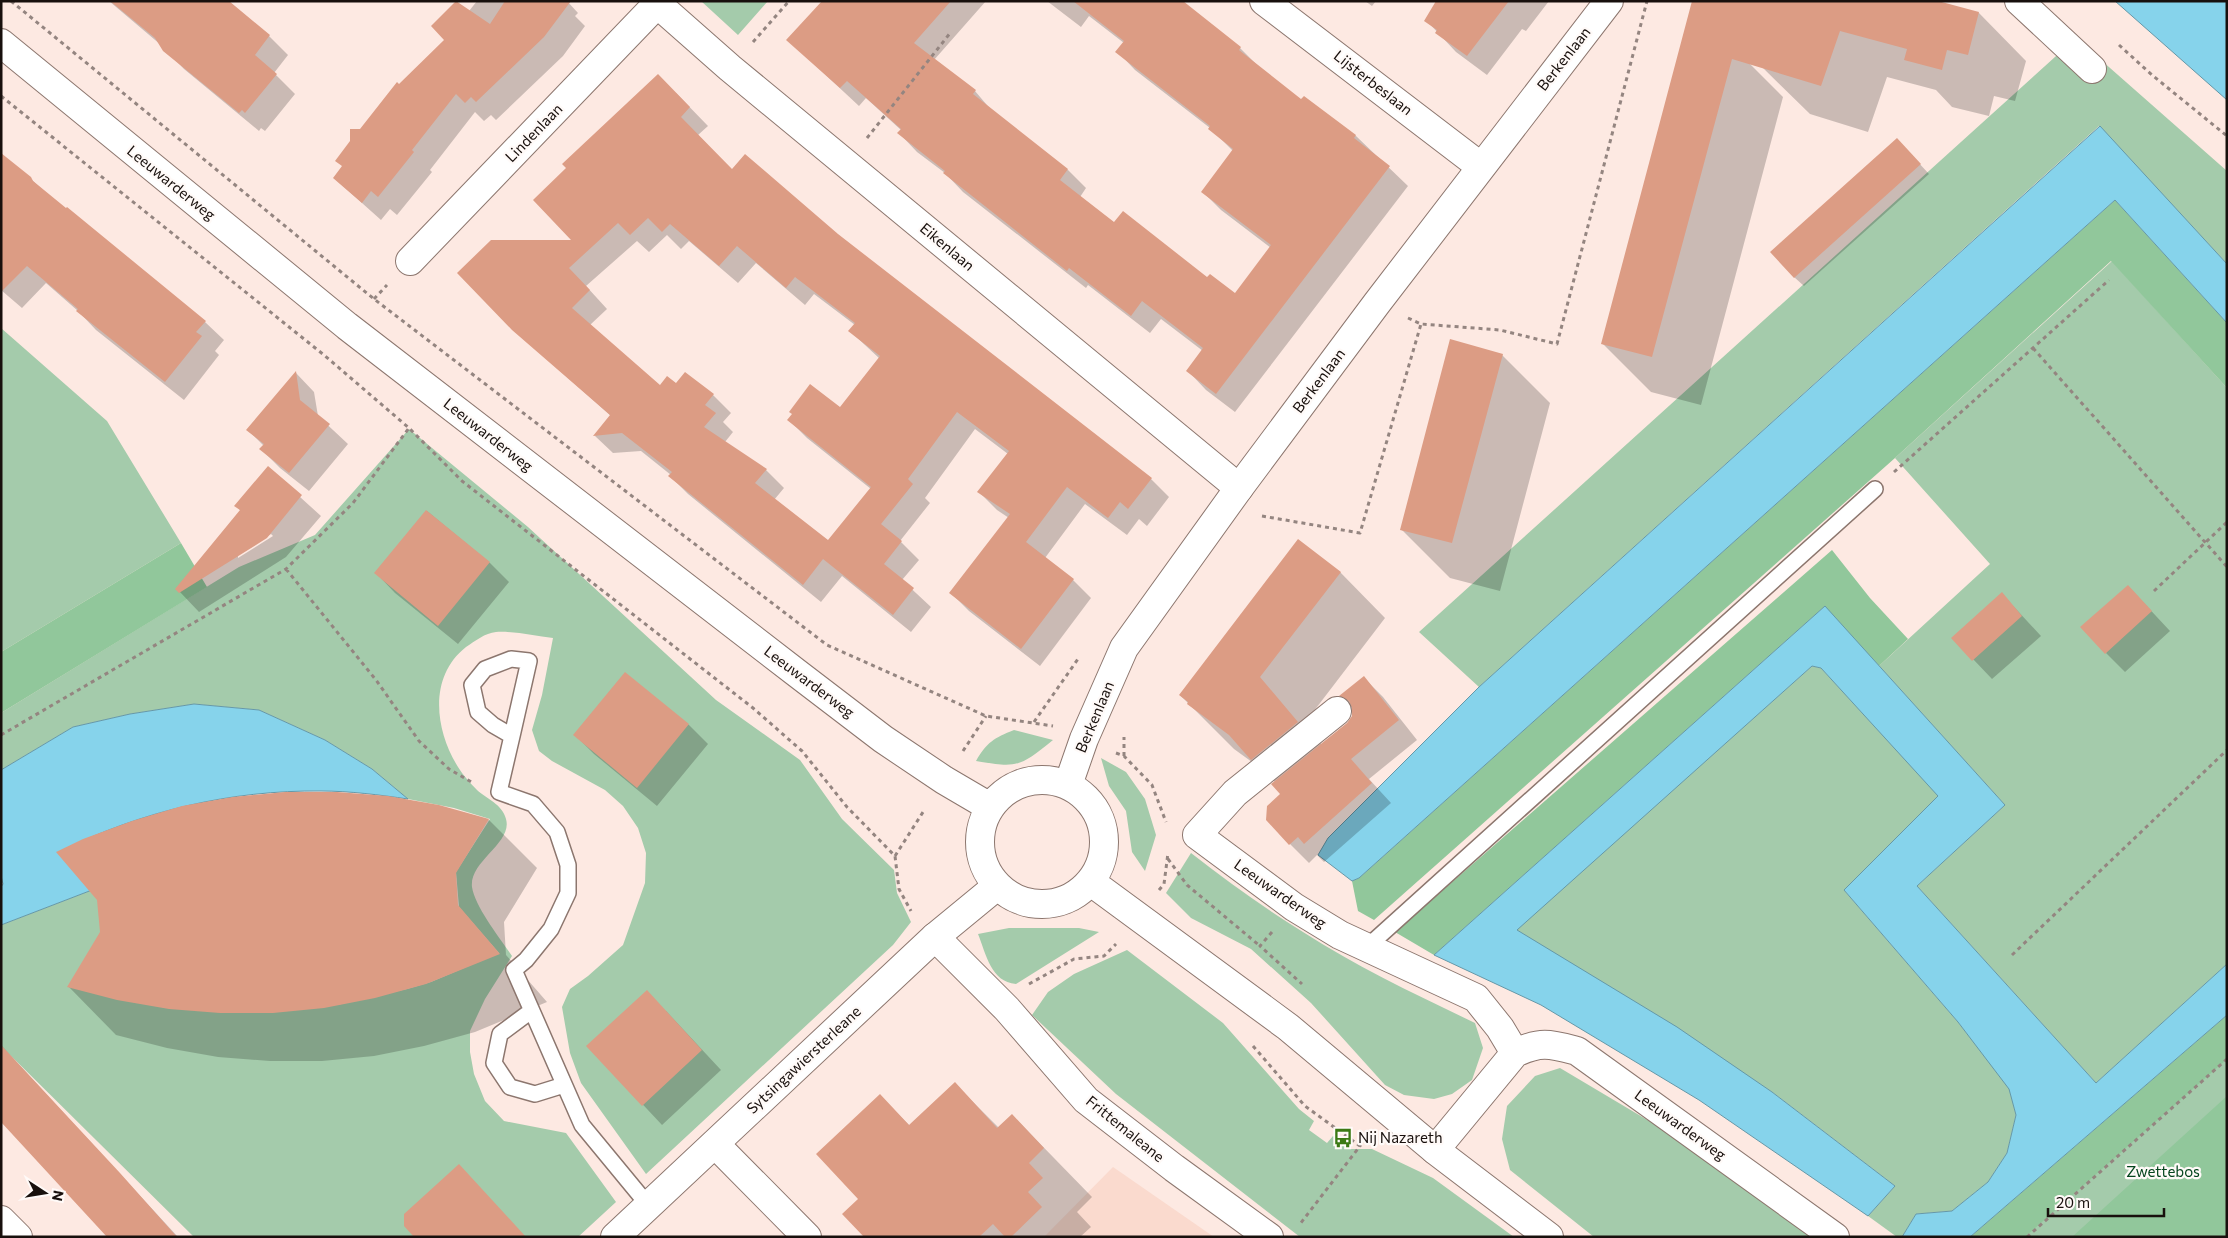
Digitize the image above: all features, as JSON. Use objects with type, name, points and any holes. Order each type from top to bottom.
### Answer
[{"type":"main road","name":"Lijsterbeslaan","points":[[1264,1],[1480,166]]},
{"type":"main road","name":"Berkenlaan","points":[[1068,785],[1084,739],[1124,648],[1239,488],[1377,303],[1480,166],[1609,1]]},
{"type":"main road","points":[[2019,1],[2092,69]]},
{"type":"main road","name":"Eikenlaan","points":[[657,2],[730,68],[1239,488]]},
{"type":"main road","name":"Lindenlaan","points":[[410,261],[657,2]]},
{"type":"main road","name":"Leeuwarderweg","points":[[1,43],[289,280],[751,638],[883,739],[944,780],[990,807]]},
{"type":"main road","name":"Leeuwarderweg","points":[[1337,711],[1235,793],[1197,835],[1294,907],[1340,935],[1476,998],[1500,1028],[1516,1053]]},
{"type":"main road","points":[[1041,779],[1068,785],[1091,802],[1104,828],[1104,856],[1091,882],[1070,899],[1045,905],[1019,901],[997,886],[984,867],[979,845],[982,823],[990,807],[1014,786],[1041,779]]},
{"type":"main road","points":[[1091,882],[1288,1027],[1436,1150],[1549,1237]]},
{"type":"main road","name":"Sytsingawiersterleane","points":[[615,1237],[935,937],[997,886]]},
{"type":"main road","name":"Frittemaleane","points":[[935,937],[1007,1008],[1086,1100],[1174,1168],[1269,1237]]},
{"type":"main road","name":"Leeuwarderweg","points":[[1436,1150],[1516,1053],[1533,1044],[1554,1045],[1577,1051],[1835,1237]]},
{"type":"main road","points":[[715,1144],[807,1237]]},
{"type":"lane","points":[[1366,948],[1875,489]]},
{"type":"lane","points":[[512,736],[493,725],[478,712],[472,685],[485,669],[511,660],[529,661],[521,699],[499,792],[533,804],[557,832],[568,865],[568,893],[551,929],[526,960],[514,970],[582,1125],[648,1205]]},
{"type":"lane","points":[[532,1011],[500,1034],[494,1063],[510,1087],[536,1094],[564,1085]]},
{"type":"path","points":[[11,1],[374,299],[827,645],[986,716],[1059,728],[1124,756],[1152,785],[1168,827]]},
{"type":"path","points":[[730,68],[789,1]]},
{"type":"path","points":[[1377,303],[1420,324],[1500,330],[1557,344],[1647,1]]},
{"type":"path","points":[[846,164],[951,32]]},
{"type":"path","points":[[2115,42],[2227,136]]},
{"type":"path","points":[[1,96],[324,355],[410,428],[462,481],[753,708],[802,751],[847,807],[895,856],[899,890],[912,912],[935,937]]},
{"type":"path","points":[[1875,489],[2109,280]]},
{"type":"path","points":[[1239,488],[1258,515],[1360,533],[1420,324]]},
{"type":"path","points":[[2033,348],[2227,567]]},
{"type":"path","points":[[1,735],[286,570],[353,503],[410,428]]},
{"type":"path","points":[[2154,590],[2227,522]]},
{"type":"path","points":[[286,570],[376,680],[420,740],[449,769],[479,786],[499,792]]},
{"type":"path","points":[[2012,955],[2227,750]]},
{"type":"path","points":[[1168,858],[1187,885],[1302,984]]},
{"type":"path","points":[[1260,946],[1294,907]]},
{"type":"path","points":[[1250,1042],[1305,1106],[1360,1146],[1296,1229]]},
{"type":"path","points":[[2027,1237],[2227,1059]]},
{"type":"shaded area","points":[[1113,1167],[1214,1237],[1044,1237]]},
{"type":"green space","points":[[701,1],[768,1],[738,35]]},
{"type":"green space","points":[[2076,38],[2227,171],[2227,264],[2099,126],[1479,687],[1419,632]]},
{"type":"green space","points":[[2115,200],[2227,323],[2227,388],[2111,261],[1895,458],[1374,920],[1358,911],[1352,881],[1359,878]]},
{"type":"green space","points":[[2112,261],[2227,388],[2227,964],[2096,1083],[1917,886],[2005,805],[1879,666],[1990,564],[1895,458]]},
{"type":"green space","points":[[1,328],[107,421],[181,543],[1,652]]},
{"type":"green space","points":[[409,429],[528,527],[716,700],[800,760],[842,819],[894,870],[897,893],[911,922],[893,945],[646,1174],[581,1083],[570,1053],[562,1007],[570,989],[623,945],[645,883],[646,853],[638,828],[623,806],[605,790],[552,761],[539,751],[532,730],[542,695],[553,638],[503,632],[484,636],[466,647],[454,659],[445,673],[439,704],[440,721],[444,737],[458,767],[477,790],[501,809],[506,819],[506,828],[503,836],[483,860],[473,878],[472,887],[478,904],[512,956],[485,999],[470,1031],[470,1052],[474,1074],[485,1101],[504,1121],[566,1133],[616,1202],[578,1237],[194,1237],[1,1046],[1,925],[92,890],[337,1005],[431,982],[499,953],[459,907],[456,872],[490,819],[454,808],[408,799],[372,769],[325,740],[259,710],[194,704],[130,714],[73,727],[1,770],[1,713],[239,567],[315,535]]},
{"type":"green space","points":[[181,543],[207,587],[1,713],[1,652]]},
{"type":"green space","points":[[1832,550],[1870,598],[1908,639],[1879,666],[1824,607],[1434,955],[1395,932]]},
{"type":"green space","points":[[1812,666],[1821,668],[1939,796],[1844,890],[1958,1022],[2010,1089],[2016,1115],[2007,1153],[1988,1182],[1952,1211],[1916,1214],[1902,1237],[1897,1237],[1868,1216],[1895,1186],[1772,1092],[1516,930]]},
{"type":"green space","points":[[1014,730],[1053,740],[1033,756],[1018,763],[1010,765],[976,761],[992,741]]},
{"type":"green space","points":[[1101,758],[1126,772],[1145,799],[1156,835],[1145,871],[1132,852],[1126,811],[1109,786]]},
{"type":"green space","points":[[1191,853],[1260,904],[1344,957],[1475,1023],[1483,1048],[1472,1080],[1452,1094],[1434,1099],[1404,1095],[1385,1085],[1311,1003],[1251,949],[1191,918],[1166,893]]},
{"type":"green space","points":[[1009,928],[1079,928],[1099,932],[1016,984],[1008,982],[995,973],[978,934]]},
{"type":"green space","points":[[1127,950],[1223,1023],[1299,1109],[1314,1121],[1309,1130],[1327,1143],[1333,1136],[1349,1149],[1372,1149],[1433,1178],[1514,1237],[1300,1237],[1116,1094],[1032,1015],[1048,992],[1074,974]]},
{"type":"green space","points":[[2227,1015],[2227,1059],[2025,1237],[1970,1237]]},
{"type":"green space","name":"Zwettebos","points":[[2227,1028],[2227,1237],[1991,1237]]},
{"type":"green space","points":[[1560,1068],[1676,1137],[1822,1237],[1594,1237],[1510,1170],[1502,1139],[1507,1106],[1535,1076]]},
{"type":"green space","points":[[2227,1096],[2227,1237],[2072,1237]]},
{"type":"water","points":[[2115,1],[2227,1],[2227,100]]},
{"type":"water","points":[[2100,126],[2227,264],[2227,323],[2115,200],[1359,878],[1352,881],[1318,855],[1328,838],[1479,687]]},
{"type":"water","points":[[1825,606],[2005,805],[1917,886],[2096,1083],[2227,964],[2227,1015],[1970,1237],[1902,1237],[1916,1214],[1952,1211],[1988,1182],[2007,1153],[2016,1115],[2009,1089],[1958,1022],[1844,890],[1938,796],[1821,668],[1812,666],[1517,930],[1677,1027],[1772,1092],[1895,1186],[1868,1216],[1699,1100],[1541,1005],[1434,955]]},
{"type":"water","points":[[194,704],[259,710],[325,740],[372,769],[408,799],[343,792],[287,792],[221,799],[155,814],[92,837],[61,851],[92,890],[1,925],[1,887],[3,884],[1,876],[1,770],[73,727],[130,714]]},
{"type":"building","points":[[110,1],[229,1],[270,35],[255,55],[277,74],[245,113],[242,110],[239,113],[163,51],[155,38]]},
{"type":"building","points":[[456,1],[490,24],[505,1],[571,1],[544,37],[476,102],[471,97],[465,103],[456,94],[412,150],[414,152],[378,197],[371,191],[362,203],[333,178],[342,166],[335,161],[350,141],[350,129],[360,129],[397,82],[399,84],[444,40],[431,26]]},
{"type":"building","points":[[822,1],[951,1],[914,43],[976,90],[973,94],[1068,169],[1060,180],[1114,222],[1123,211],[1207,277],[1210,274],[1235,293],[1271,245],[1201,192],[1233,149],[1208,129],[1210,126],[1115,52],[1124,41],[1073,1],[1183,1],[1241,47],[1239,50],[1301,99],[1304,96],[1356,135],[1354,138],[1390,166],[1216,394],[1186,371],[1203,348],[1142,301],[1131,316],[1069,268],[1067,271],[943,173],[945,171],[897,133],[901,129],[847,81],[840,88],[786,40]]},
{"type":"building","points":[[1436,1],[1509,1],[1467,56],[1435,33],[1437,30],[1424,21]]},
{"type":"building","points":[[1692,1],[1938,1],[1979,12],[1968,55],[1947,50],[1942,70],[1904,60],[1907,49],[1840,31],[1821,86],[1732,59],[1652,357],[1601,344]]},
{"type":"building","points":[[658,74],[690,107],[681,117],[732,169],[745,154],[838,234],[1152,478],[1128,509],[1120,502],[1108,518],[1067,487],[1026,542],[1074,579],[1021,649],[949,593],[1010,514],[977,492],[1009,451],[957,412],[908,479],[913,484],[881,524],[902,541],[884,564],[914,588],[893,615],[823,559],[803,585],[668,476],[672,472],[622,433],[593,436],[610,415],[512,330],[457,273],[491,240],[571,240],[533,200],[566,168],[562,164]],"holes":[[[648,218],[662,232],[670,224],[719,266],[737,246],[786,288],[795,277],[855,323],[848,331],[880,356],[840,407],[810,384],[789,412],[792,414],[787,420],[871,487],[828,540],[755,483],[767,469],[704,427],[716,413],[705,405],[714,394],[685,372],[676,383],[667,376],[660,385],[572,308],[590,290],[569,268],[618,223],[630,235]]]},
{"type":"building","points":[[1897,138],[1921,164],[1794,278],[1770,252]]},
{"type":"building","points":[[1,153],[206,321],[196,332],[202,336],[165,382],[76,311],[78,309],[27,266],[1,292]]},
{"type":"building","points":[[1450,339],[1503,354],[1452,543],[1400,530]]},
{"type":"building","points":[[296,371],[300,400],[330,424],[289,473],[259,449],[264,444],[246,430]]},
{"type":"building","points":[[268,466],[302,495],[267,538],[179,593],[175,589],[240,510],[234,506]]},
{"type":"building","points":[[426,510],[490,562],[438,626],[374,573]]},
{"type":"building","points":[[1298,539],[1341,572],[1260,677],[1298,722],[1251,760],[1229,735],[1187,704],[1188,702],[1179,695]]},
{"type":"building","points":[[2128,585],[2152,611],[2105,654],[2080,627]]},
{"type":"building","points":[[2002,592],[2022,616],[1972,661],[1951,638]]},
{"type":"building","points":[[625,672],[689,724],[637,788],[573,735]]},
{"type":"building","points":[[1364,676],[1399,720],[1351,759],[1372,783],[1304,844],[1298,837],[1289,845],[1266,820],[1267,806],[1280,794],[1271,784],[1347,723],[1352,716],[1352,708],[1349,701],[1339,696]]},
{"type":"building","points":[[285,792],[337,792],[388,796],[439,805],[489,819],[456,873],[458,905],[500,954],[426,984],[375,998],[324,1008],[273,1013],[220,1013],[169,1009],[117,1000],[67,987],[100,932],[97,900],[56,852],[83,839],[132,821],[182,806],[233,797]]},
{"type":"building","points":[[647,990],[702,1050],[642,1106],[586,1046]]},
{"type":"building","points":[[1,1045],[177,1237],[107,1237],[1,1122]]},
{"type":"building","points":[[955,1082],[997,1128],[1012,1114],[1044,1148],[1029,1163],[1043,1178],[1028,1192],[1042,1207],[1011,1237],[1005,1237],[993,1224],[979,1237],[864,1237],[842,1214],[858,1199],[816,1154],[880,1094],[909,1125]]},
{"type":"building","points":[[459,1164],[526,1237],[414,1237],[404,1226],[404,1214]]},
{"type":"place","name":"Nij Nazareth","points":[[1343,1138]]}]
